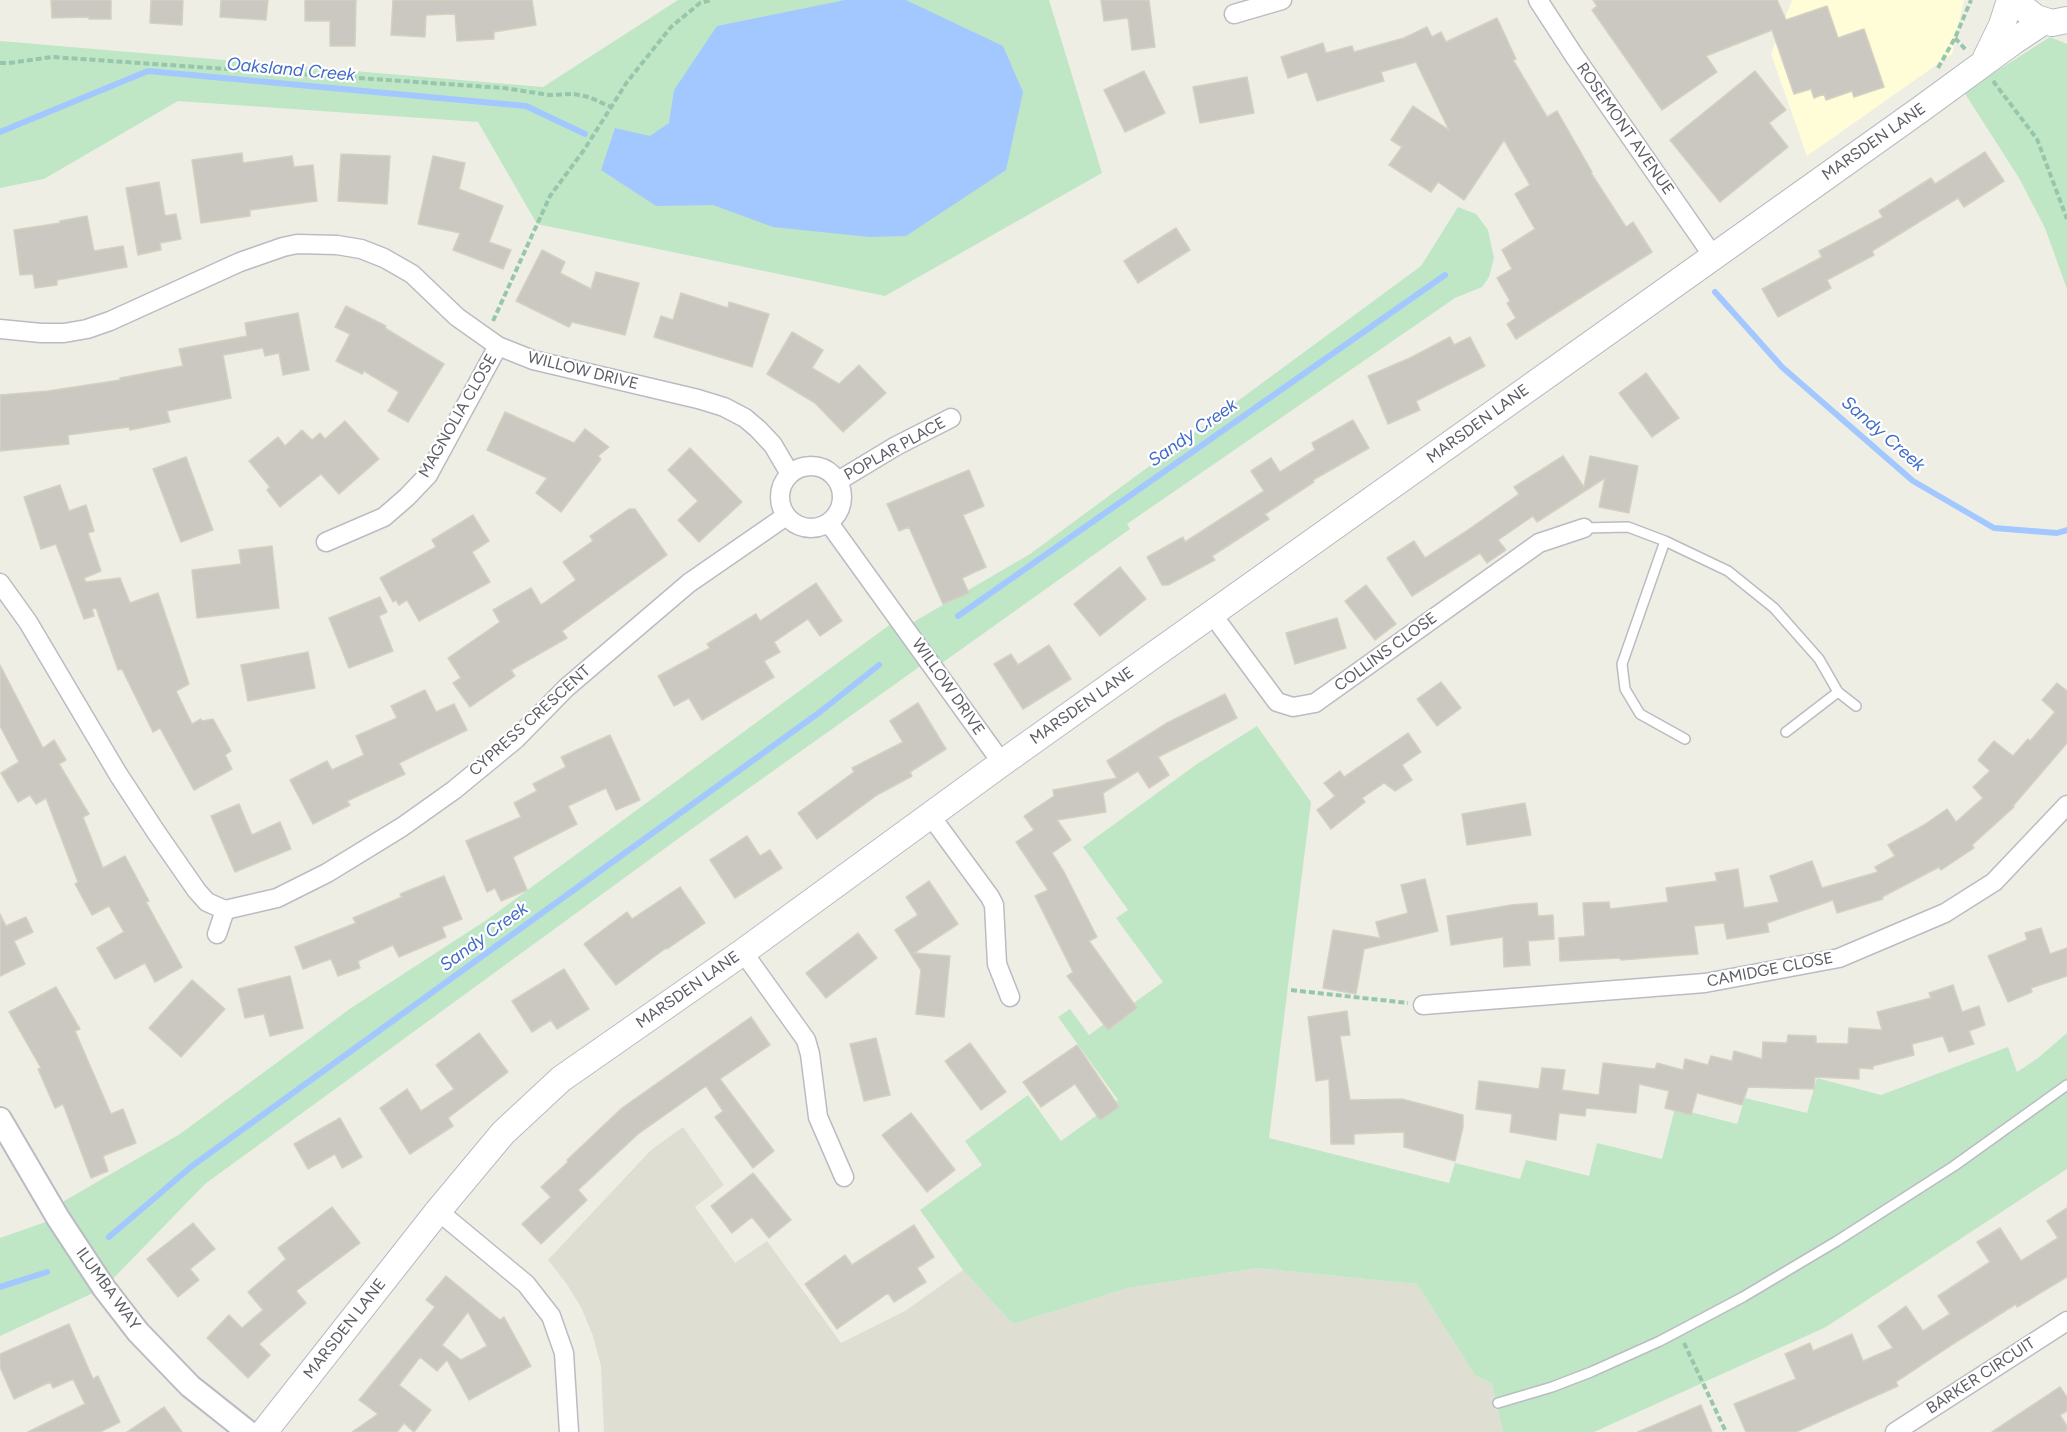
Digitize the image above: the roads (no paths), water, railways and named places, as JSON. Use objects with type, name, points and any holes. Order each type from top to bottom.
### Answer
[{"type":"main road","name":"MARSDEN LANE","points":[[1982,66],[1996,39],[2010,0]]},
{"type":"main road","points":[[2018,0],[2029,14],[2060,23]]},
{"type":"main road","name":"MARSDEN LANE","points":[[264,1432],[503,1132],[561,1079],[743,952],[1002,763],[2014,41],[2060,23]]},
{"type":"street","points":[[1234,14],[1282,0]]},
{"type":"street","name":"ROSEMONT AVENUE","points":[[1538,0],[1713,256]]},
{"type":"street","name":"WILLOW DRIVE","points":[[0,329],[41,333],[64,333],[87,329],[110,321],[240,262],[283,247],[310,243],[337,244],[384,258],[412,274],[457,318],[492,342],[533,360],[724,407],[745,418],[758,429],[773,445],[790,474]]},
{"type":"street","name":"MAGNOLIA CLOSE","points":[[326,542],[384,517],[428,475],[492,342]]},
{"type":"street","name":"POPLAR PLACE","points":[[838,481],[896,446],[951,418]]},
{"type":"street","points":[[816,466],[829,471],[838,481],[843,492],[842,504],[838,515],[829,524],[818,528],[806,528],[795,524],[786,516],[781,505],[780,494],[783,483],[790,474],[802,467],[816,466]]},
{"type":"street","name":"CYPRESS CRESCENT","points":[[225,910],[277,897],[327,873],[402,827],[454,790],[516,739],[566,688],[689,583],[786,516]]},
{"type":"street","name":"WILLOW DRIVE","points":[[829,524],[1002,763]]},
{"type":"street","name":"COLLINS CLOSE","points":[[1212,614],[1277,702],[1293,707],[1315,703],[1539,543],[1584,528]]},
{"type":"street","points":[[0,583],[28,622],[118,774],[156,832],[197,891],[207,902],[225,910],[217,934]]},
{"type":"street","name":"CAMIDGE CLOSE","points":[[1424,1005],[1705,983],[1839,958],[1945,913],[1994,882],[2067,805]]},
{"type":"street","points":[[930,815],[994,905],[998,964],[1010,997]]},
{"type":"street","points":[[743,952],[806,1040],[810,1054],[818,1118],[844,1177]]},
{"type":"street","name":"ILUMBA WAY","points":[[0,1119],[63,1226],[104,1288],[138,1332],[190,1386],[248,1432]]},
{"type":"street","points":[[438,1211],[526,1284],[551,1316],[564,1353],[569,1432]]},
{"type":"street","name":"BARKER CIRCUIT","points":[[1895,1432],[2067,1320]]},
{"type":"lane","points":[[1584,528],[1628,527],[1665,541],[1728,571],[1774,608],[1819,659],[1838,692],[1856,706]]},
{"type":"lane","points":[[1665,541],[1622,664],[1625,689],[1640,714],[1686,739]]},
{"type":"lane","points":[[1786,732],[1838,692]]},
{"type":"lane","points":[[1498,1402],[1552,1387],[1591,1372],[1743,1297],[1837,1241],[1954,1166],[2067,1085]]},
{"type":"water","points":[[845,0],[906,0],[1003,46],[1023,92],[1006,170],[906,236],[869,237],[773,227],[713,205],[656,206],[601,170],[615,128],[650,136],[669,123],[674,90],[717,26]]},
{"type":"waterway","name":"Oaksland Creek","points":[[0,132],[148,71],[526,106],[585,134]]},
{"type":"waterway","name":"Sandy Creek","points":[[958,616],[1445,275]]},
{"type":"waterway","name":"Sandy Creek","points":[[1715,292],[1782,367],[1913,481],[1994,528],[2057,533],[2067,530]]},
{"type":"waterway","name":"Sandy Creek","points":[[109,1237],[192,1166],[820,712],[879,665]]},
{"type":"waterway","name":"Sandy Creek","points":[[0,1287],[47,1272]]}]
